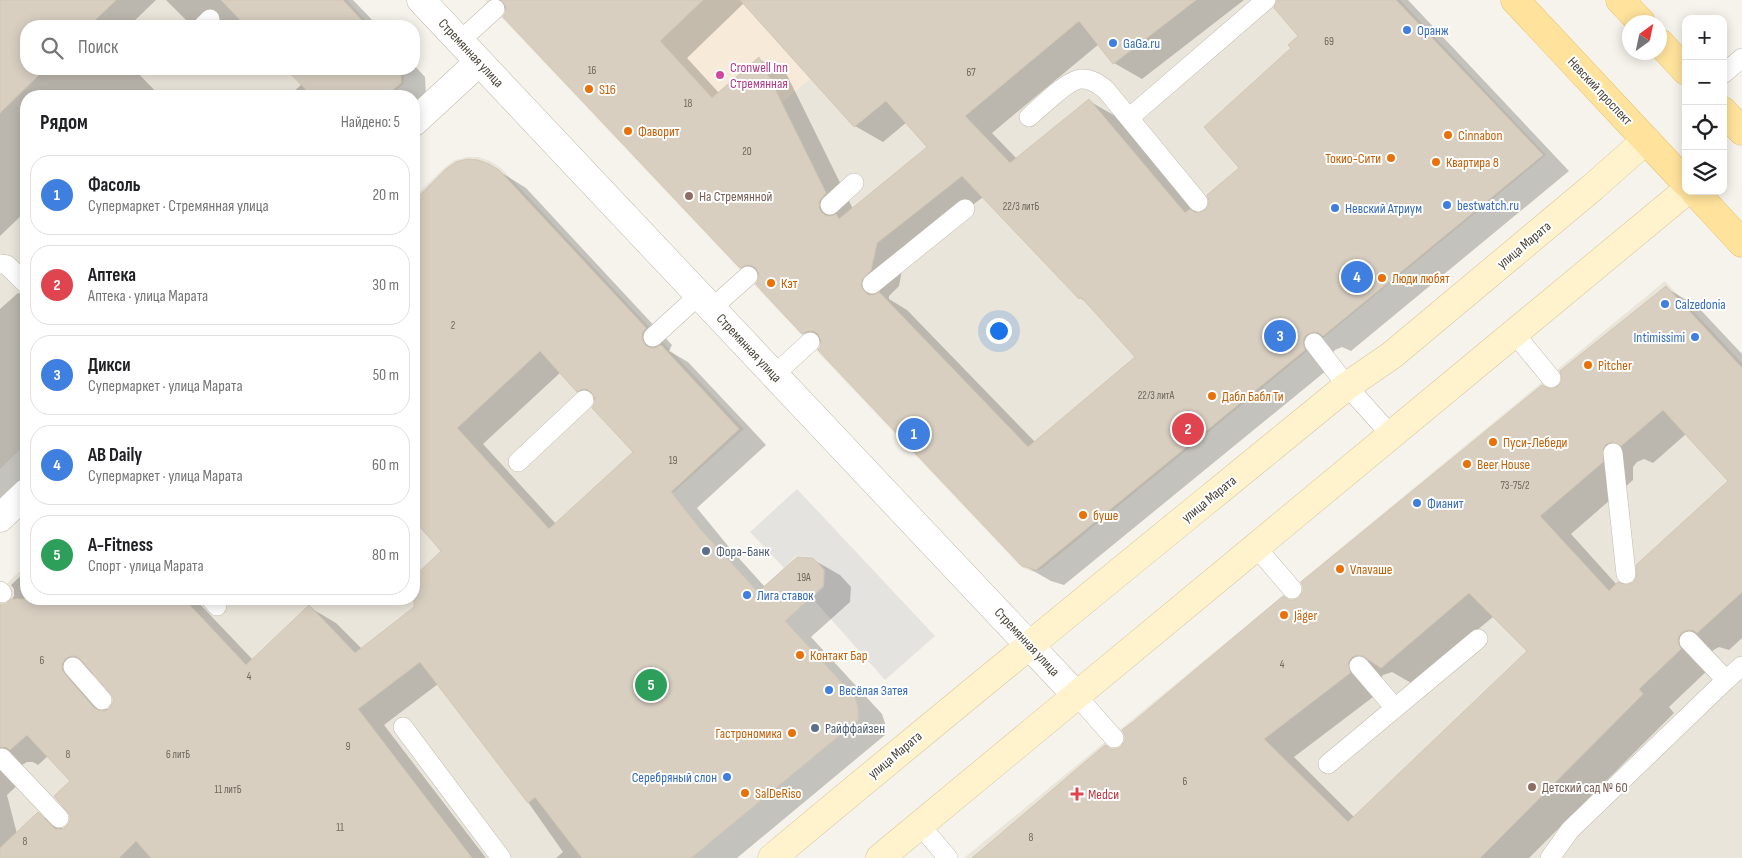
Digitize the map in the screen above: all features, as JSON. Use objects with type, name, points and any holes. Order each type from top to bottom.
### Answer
[{"type":"main road","name":"Невский проспект","points":[[1515,0],[1682,179]]},
{"type":"main road","points":[[1620,0],[1634,15]]},
{"type":"main road","points":[[1667,50],[1682,67]]},
{"type":"main road","points":[[1727,114],[1742,131]]},
{"type":"main road","points":[[1698,195],[1742,243]]},
{"type":"street","name":"Стремянная улица","points":[[421,0],[1031,645],[1077,696]]},
{"type":"street","points":[[420,116],[479,62]]},
{"type":"street","name":"улица Марата","points":[[772,858],[943,714],[1031,645],[1347,386],[1392,355],[1593,187],[1646,140]]},
{"type":"street","points":[[880,858],[1682,194]]},
{"type":"street","points":[[0,518],[20,499]]},
{"type":"lane","points":[[1129,118],[1266,0]]},
{"type":"lane","points":[[460,41],[495,9]]},
{"type":"lane","points":[[1727,71],[1742,58]]},
{"type":"lane","points":[[1029,117],[1068,84],[1080,79],[1094,81],[1106,90],[1198,202]]},
{"type":"lane","points":[[830,205],[854,183]]},
{"type":"lane","points":[[872,284],[965,209]]},
{"type":"lane","points":[[0,264],[7,266],[20,278]]},
{"type":"lane","points":[[653,337],[748,276]]},
{"type":"lane","points":[[1514,333],[1551,378]]},
{"type":"lane","points":[[774,375],[810,342]]},
{"type":"lane","points":[[1314,343],[1347,386],[1391,435]]},
{"type":"lane","points":[[518,462],[584,400]]},
{"type":"lane","points":[[1613,453],[1626,574]]},
{"type":"lane","points":[[1256,547],[1292,589]]},
{"type":"lane","points":[[1328,764],[1478,639]]},
{"type":"lane","points":[[1689,641],[1726,680]]},
{"type":"lane","points":[[1359,666],[1395,708]]},
{"type":"lane","points":[[1550,858],[1570,830],[1742,666]]},
{"type":"lane","points":[[73,667],[102,700]]},
{"type":"lane","points":[[1077,696],[1114,738]]},
{"type":"lane","points":[[403,727],[501,858]]},
{"type":"lane","points":[[2,758],[59,818]]},
{"type":"lane","points":[[920,825],[948,858]]},
{"type":"shaded area","points":[[0,0],[347,0],[365,20],[20,20],[20,75],[404,75],[404,83],[397,90],[20,90],[20,450],[0,469]]},
{"type":"shaded area","points":[[485,0],[1400,0],[1546,155],[1043,568],[1033,572],[1021,567]]},
{"type":"shaded area","name":"Cronwell Inn Стремянная","points":[[703,0],[856,0],[877,22],[672,196],[589,109]]},
{"type":"shaded area","points":[[479,157],[501,168],[744,429],[674,492],[670,492],[631,858],[0,858],[0,590],[20,571],[20,605],[420,605],[420,191],[455,160]]},
{"type":"shaded area","points":[[1665,281],[1742,363],[1742,858],[964,858]]},
{"type":"shaded area","points":[[797,489],[935,636],[885,680],[812,598],[824,587],[825,570],[813,557],[796,556],[784,568],[750,532]]},
{"type":"building","points":[[0,0],[116,0],[95,20],[20,20],[20,75],[39,75],[24,90],[20,90],[20,93],[0,113]]},
{"type":"building","points":[[221,0],[343,0],[361,20],[240,20]]},
{"type":"building","points":[[501,0],[703,0],[660,41],[712,98],[759,57],[826,193],[819,201],[819,208],[826,216],[836,214],[839,219],[927,147],[886,101],[854,127],[740,0],[1196,0],[1113,64],[1079,21],[965,116],[1010,163],[1089,99],[1185,213],[1190,209],[1199,213],[1205,210],[1209,201],[1207,195],[1239,168],[1204,127],[1291,48],[1288,45],[1298,36],[1274,8],[1277,0],[1396,0],[1543,155],[1323,336],[1318,332],[1307,334],[1303,339],[1305,350],[1036,570],[1022,566],[818,350],[821,346],[821,340],[818,334],[814,331],[808,331],[802,334],[762,291],[756,284],[759,274],[756,268],[746,265],[740,268],[503,17],[506,7]],"holes":[[[962,176],[1079,299],[1081,297],[1135,357],[1028,447],[879,292],[874,295],[868,295],[861,286],[862,280],[871,270],[877,243]]]},
{"type":"building","points":[[292,75],[401,75],[401,83],[393,90],[306,90]]},
{"type":"building","points":[[467,159],[478,160],[499,170],[646,328],[642,333],[645,345],[655,348],[661,345],[739,429],[671,492],[700,529],[758,592],[797,557],[813,558],[824,570],[823,586],[785,621],[855,697],[858,707],[858,720],[691,858],[582,858],[535,797],[528,803],[420,662],[358,709],[472,858],[151,858],[136,841],[119,858],[0,858],[0,848],[38,812],[55,829],[62,829],[67,826],[70,821],[70,815],[54,796],[70,781],[27,735],[10,750],[6,747],[0,747],[0,604],[5,604],[11,599],[20,599],[20,605],[190,605],[246,665],[309,605],[355,653],[414,607],[414,605],[420,605],[420,571],[441,551],[420,527],[420,195],[446,169],[456,162]],"holes":[[[540,351],[577,392],[587,389],[592,393],[595,398],[592,408],[633,452],[549,529],[457,428]],[[70,656],[76,656],[113,697],[113,703],[109,709],[104,711],[94,708],[62,670],[62,664],[65,659]]]},
{"type":"building","points":[[1666,286],[1742,368],[1742,592],[1697,633],[1693,630],[1687,630],[1681,633],[1678,643],[1681,649],[1639,689],[1643,694],[1480,858],[972,858],[1105,745],[1111,749],[1121,747],[1125,741],[1125,735],[1122,730],[1283,596],[1289,600],[1299,598],[1303,592],[1301,582],[1542,385],[1552,389],[1558,386],[1562,381],[1560,371]],"holes":[[[1663,410],[1728,481],[1636,565],[1636,578],[1633,583],[1627,585],[1618,582],[1609,591],[1540,516],[1603,462],[1603,449],[1606,444],[1612,442],[1621,446]],[[1469,593],[1527,651],[1348,822],[1264,739],[1350,673],[1348,663],[1352,657],[1357,655],[1363,656],[1381,668]]]},
{"type":"place","name":"Оранж","points":[[1407,30]]},
{"type":"place","name":"GaGa.ru","points":[[1113,43]]},
{"type":"place","name":"Cronwell Inn Стремянная","points":[[720,75]]},
{"type":"place","name":"S16","points":[[589,89]]},
{"type":"place","name":"Фаворит","points":[[628,131]]},
{"type":"place","name":"Cinnabon","points":[[1448,135]]},
{"type":"place","name":"Токио-Сити","points":[[1391,158]]},
{"type":"place","name":"Квартира 8","points":[[1436,162]]},
{"type":"place","name":"На Стремянной","points":[[689,196]]},
{"type":"place","name":"bestwatch.ru","points":[[1447,205]]},
{"type":"place","name":"Невский Атриум","points":[[1335,208]]},
{"type":"place","name":"АВ Daily","points":[[1357,277]]},
{"type":"place","name":"Люди любят","points":[[1382,278]]},
{"type":"place","name":"Кэт","points":[[771,283]]},
{"type":"place","name":"Calzedonia","points":[[1665,304]]},
{"type":"place","name":"Дикси","points":[[1280,336]]},
{"type":"place","name":"Intimissimi","points":[[1695,337]]},
{"type":"place","name":"Pitcher","points":[[1588,365]]},
{"type":"place","name":"Дабл Бабл Ти","points":[[1212,396]]},
{"type":"place","name":"Аптека","points":[[1188,429]]},
{"type":"place","name":"Фасоль","points":[[914,434]]},
{"type":"place","name":"Пуси-Лебеди","points":[[1493,442]]},
{"type":"place","name":"Beer House","points":[[1467,464]]},
{"type":"place","name":"Фианит","points":[[1417,503]]},
{"type":"place","name":"буше","points":[[1083,515]]},
{"type":"place","name":"Фора-Банк","points":[[706,551]]},
{"type":"place","name":"Vлаvаше","points":[[1340,569]]},
{"type":"place","name":"Лига ставок","points":[[747,595]]},
{"type":"place","name":"Jäger","points":[[1284,615]]},
{"type":"place","name":"Контакт Бар","points":[[800,655]]},
{"type":"place","name":"A-Fitness","points":[[651,685]]},
{"type":"place","name":"Весёлая Затея","points":[[829,690]]},
{"type":"place","name":"Райффайзен","points":[[815,728]]},
{"type":"place","name":"Гастрономика","points":[[792,733]]},
{"type":"place","name":"Серебряный слон","points":[[727,777]]},
{"type":"place","name":"Детский сад № 60","points":[[1532,787]]},
{"type":"place","name":"SalDeRiso","points":[[745,793]]},
{"type":"place","name":"Medси","points":[[1077,794]]}]
